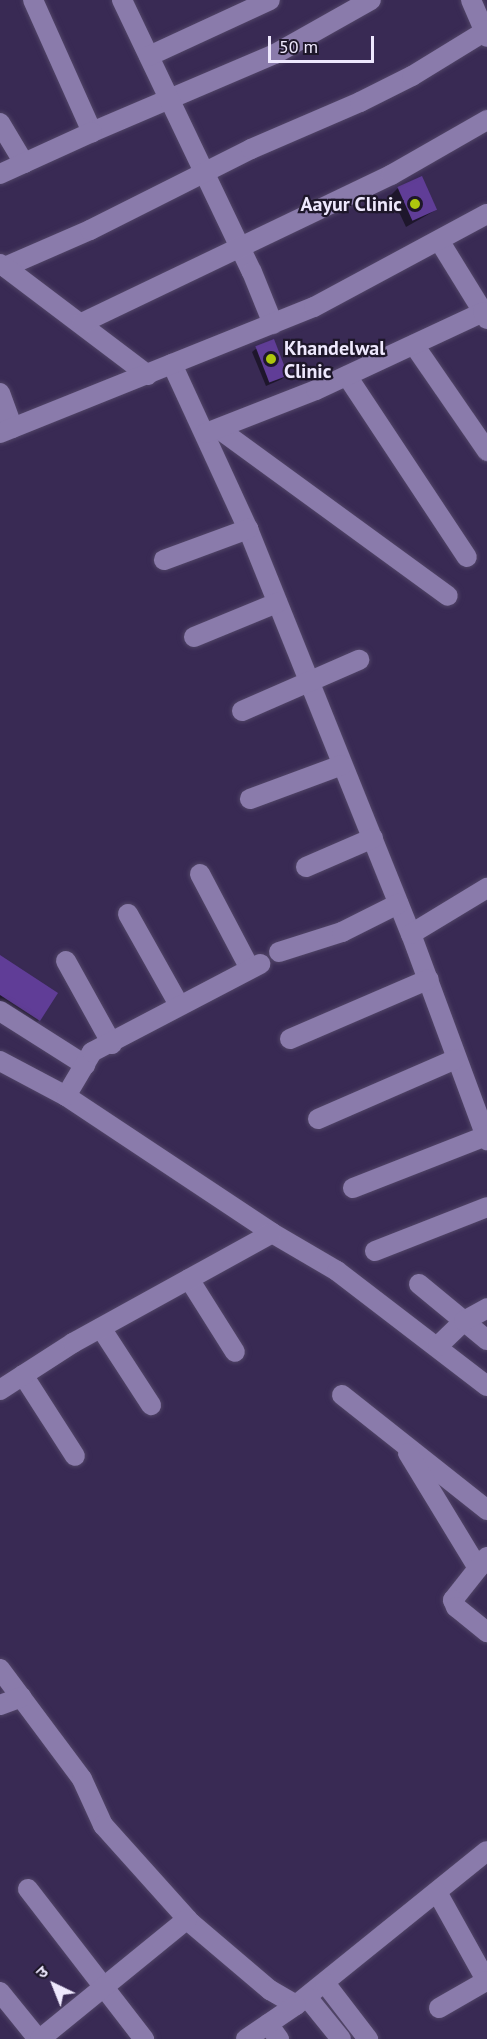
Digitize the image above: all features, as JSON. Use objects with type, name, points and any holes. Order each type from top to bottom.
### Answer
[{"type":"street","points":[[33,0],[92,132]]},
{"type":"street","points":[[122,0],[203,174],[240,246],[273,324]]},
{"type":"street","points":[[149,56],[270,0]]},
{"type":"street","points":[[0,174],[168,98],[275,54],[371,0]]},
{"type":"street","points":[[148,375],[82,323],[2,266],[412,76],[486,33],[471,0]]},
{"type":"street","points":[[82,323],[391,175],[487,120]]},
{"type":"street","points":[[0,123],[24,163]]},
{"type":"street","points":[[0,393],[7,430],[314,307],[440,242],[487,214]]},
{"type":"street","points":[[212,431],[485,316],[440,242]]},
{"type":"street","points":[[414,345],[487,451]]},
{"type":"street","points":[[172,364],[212,431],[276,603],[429,979],[486,1138],[353,1188]]},
{"type":"street","points":[[347,376],[467,557]]},
{"type":"street","points":[[212,431],[448,596]]},
{"type":"street","points":[[164,560],[248,529]]},
{"type":"street","points":[[194,637],[276,603]]},
{"type":"street","points":[[242,711],[359,660]]},
{"type":"street","points":[[250,799],[342,765]]},
{"type":"street","points":[[306,867],[373,838]]},
{"type":"street","points":[[66,1096],[92,1052],[112,1044],[179,1005],[255,967],[200,874]]},
{"type":"street","points":[[411,934],[487,888]]},
{"type":"street","points":[[279,952],[334,935],[398,904]]},
{"type":"street","points":[[128,914],[179,1005]]},
{"type":"street","points":[[66,961],[112,1044]]},
{"type":"street","points":[[290,1039],[429,979]]},
{"type":"street","points":[[0,1011],[85,1065]]},
{"type":"street","points":[[318,1119],[456,1059]]},
{"type":"street","points":[[0,1061],[66,1096],[272,1233],[337,1271],[438,1346],[487,1386]]},
{"type":"street","points":[[375,1251],[487,1207]]},
{"type":"street","points":[[0,1389],[101,1328],[272,1233]]},
{"type":"street","points":[[189,1280],[235,1352]]},
{"type":"street","points":[[419,1284],[487,1340]]},
{"type":"street","points":[[438,1346],[464,1321],[487,1308]]},
{"type":"street","points":[[101,1328],[151,1405]]},
{"type":"street","points":[[24,1375],[75,1456]]},
{"type":"street","points":[[342,1395],[487,1510]]},
{"type":"street","points":[[402,1443],[483,1563],[453,1600],[456,1607],[487,1632]]},
{"type":"street","points":[[0,1669],[82,1779],[103,1825],[187,1919],[270,1990],[302,2001],[341,2039]]},
{"type":"street","points":[[0,1705],[22,1697]]},
{"type":"street","points":[[246,2039],[273,2032],[302,2001],[487,1851]]},
{"type":"street","points":[[28,1889],[144,2039]]},
{"type":"street","points":[[437,1892],[487,1981],[439,2008]]},
{"type":"street","points":[[0,1992],[39,2039],[187,1919]]},
{"type":"street","points":[[325,1983],[368,2039]]},
{"type":"building","points":[[422,176],[437,210],[412,221],[397,187]]},
{"type":"building","points":[[274,339],[288,375],[269,383],[255,346]]},
{"type":"building","points":[[0,955],[58,993],[40,1021],[0,995]]},
{"type":"place","name":"Aayur Clinic","points":[[415,204]]},
{"type":"place","name":"Khandelwal Clinic","points":[[271,359]]}]
